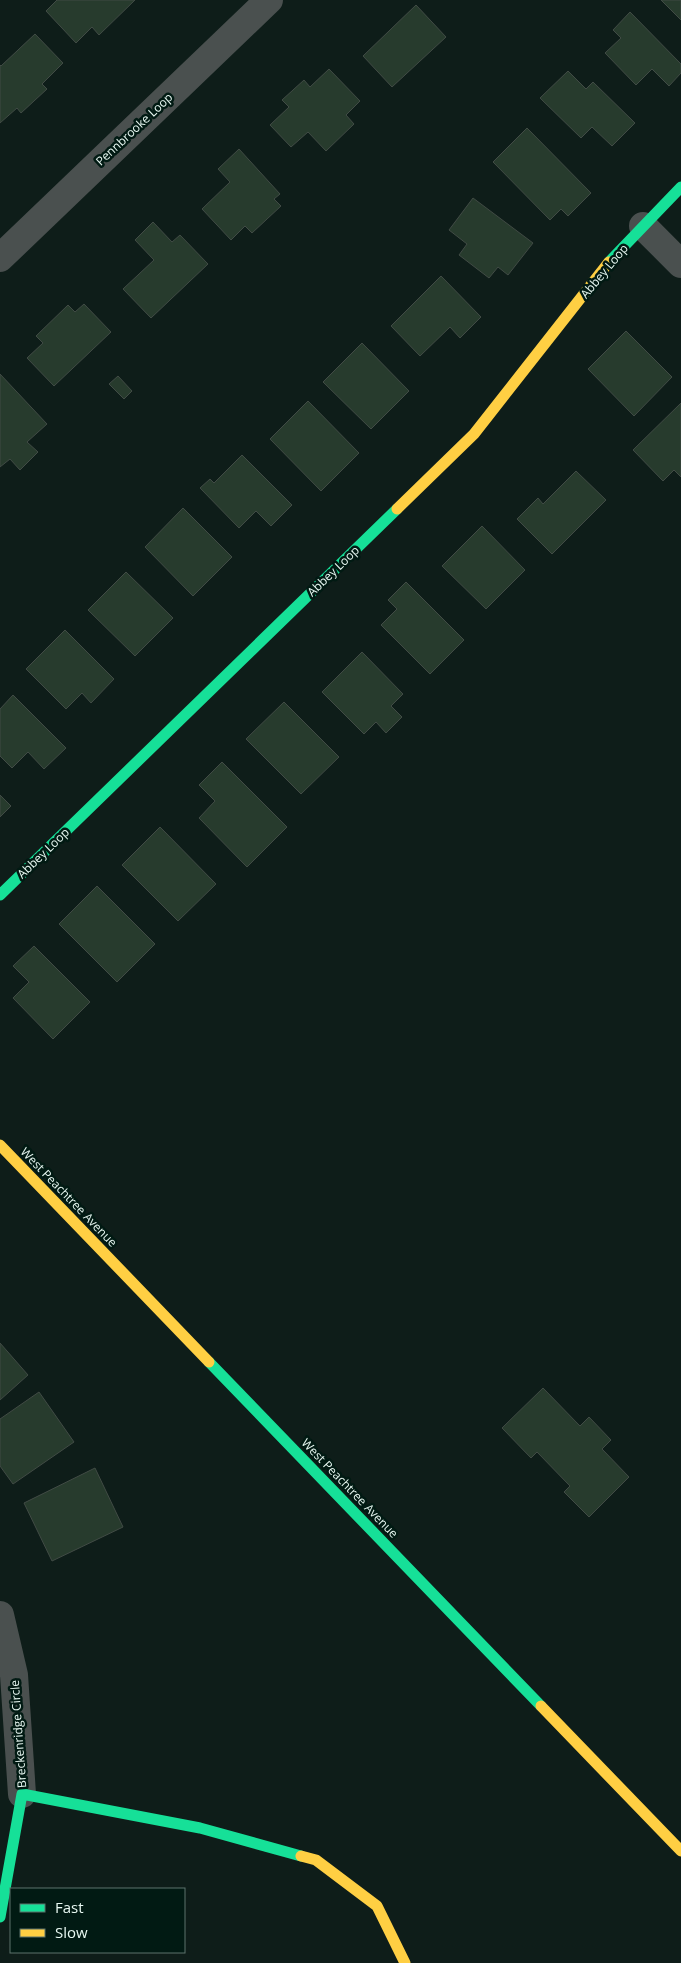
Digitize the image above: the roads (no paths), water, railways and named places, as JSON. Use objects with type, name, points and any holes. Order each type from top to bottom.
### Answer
[{"type":"street","name":"Pennbrooke Loop","points":[[0,258],[269,0]]},
{"type":"street","name":"Abbey Loop","points":[[0,895],[474,434],[608,264],[681,187]]},
{"type":"street","points":[[643,226],[681,264]]},
{"type":"street","name":"West Peachtree Avenue","points":[[0,1145],[681,1851]]},
{"type":"street","name":"Breckenridge Circle","points":[[0,1615],[14,1675],[22,1794]]},
{"type":"street","points":[[0,1917],[22,1794],[200,1828],[316,1860],[377,1906],[405,1963]]}]
